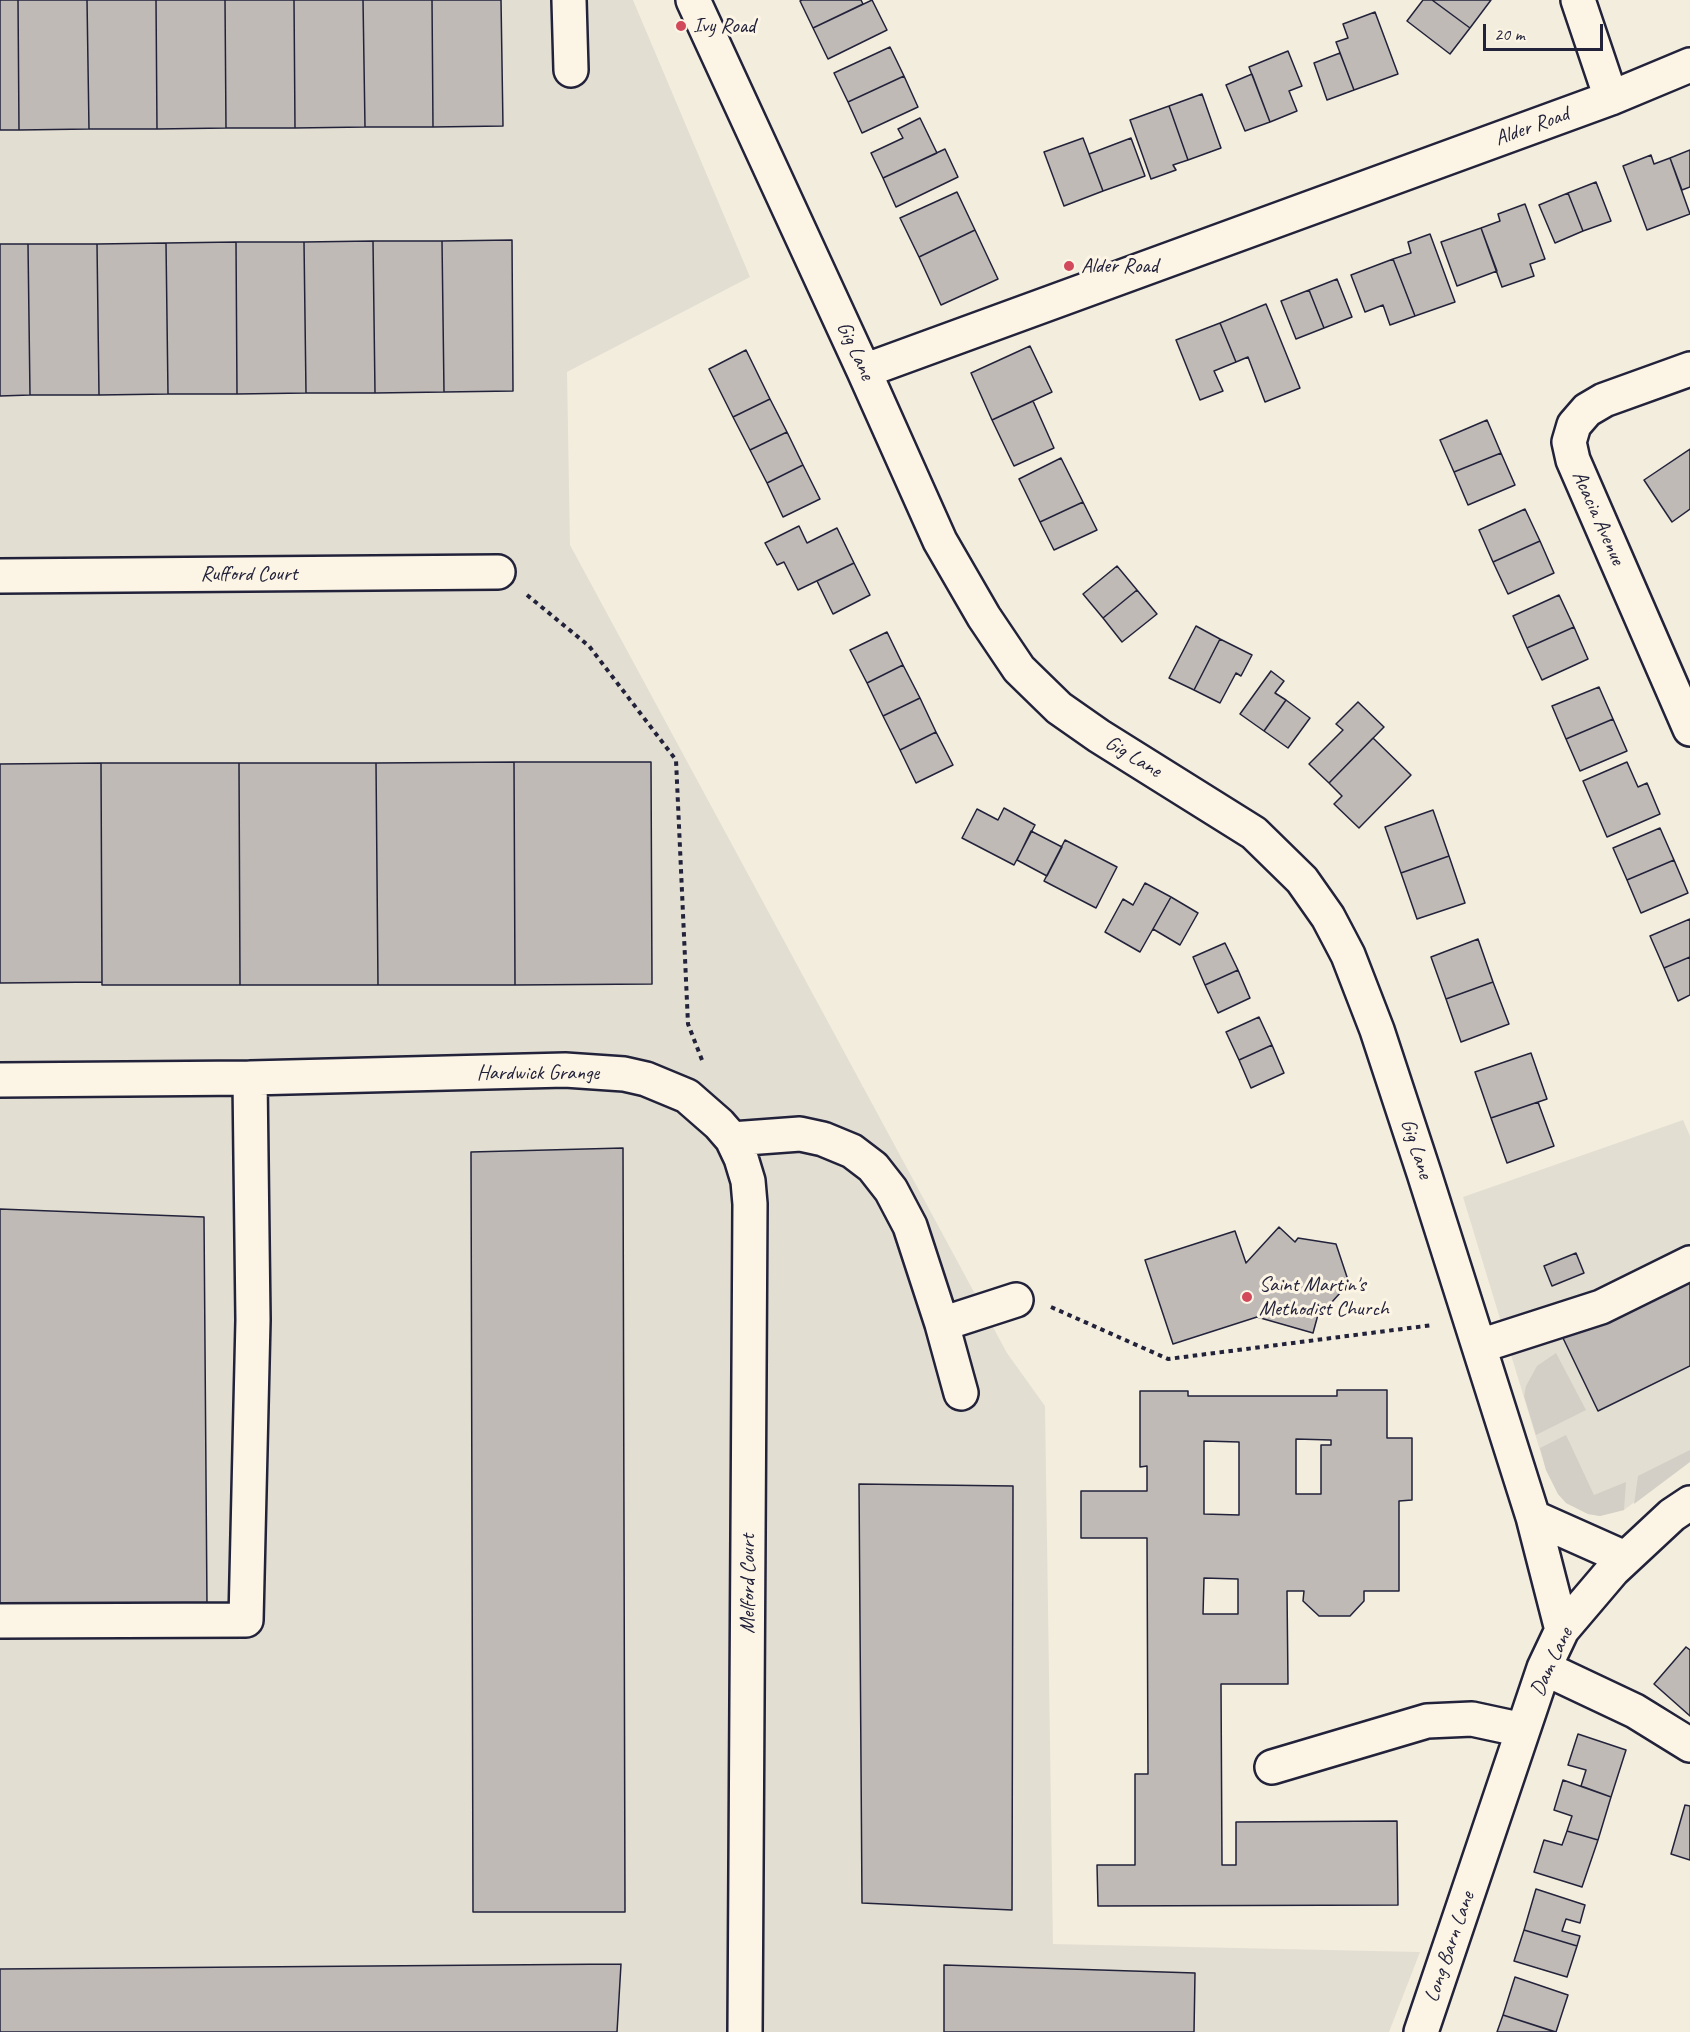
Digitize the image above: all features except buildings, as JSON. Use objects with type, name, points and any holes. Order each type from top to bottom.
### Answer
[{"type":"street","points":[[569,0],[571,70]]},
{"type":"street","name":"Gig Lane","points":[[693,0],[940,541],[984,617],[1019,669],[1059,708],[1099,736],[1254,833],[1302,880],[1328,917],[1348,955],[1377,1030],[1476,1333],[1533,1517],[1563,1630]]},
{"type":"street","points":[[1578,0],[1611,98]]},
{"type":"street","name":"Alder Road","points":[[864,371],[1611,98],[1690,65]]},
{"type":"street","name":"Acacia Avenue","points":[[1690,369],[1604,400],[1587,410],[1574,425],[1569,442],[1573,460],[1690,729]]},
{"type":"street","name":"Rufford Court","points":[[0,576],[498,572]]},
{"type":"street","name":"Hardwick Grange","points":[[0,1080],[250,1078],[565,1070],[624,1074],[646,1078],[687,1096],[719,1124],[732,1139]]},
{"type":"street","points":[[0,1621],[246,1620],[253,1320],[250,1078]]},
{"type":"street","points":[[732,1139],[800,1134],[823,1138],[852,1151],[873,1167],[891,1190],[910,1226],[942,1324],[961,1393]]},
{"type":"street","name":"Melford Court","points":[[732,1139],[744,1165],[750,1204],[745,2032]]},
{"type":"street","points":[[1476,1333],[1601,1307],[1690,1263]]},
{"type":"street","points":[[942,1324],[1016,1300]]},
{"type":"street","name":"Dam Lane","points":[[1478,1862],[1544,1668],[1563,1630],[1626,1558],[1672,1515],[1690,1503]]},
{"type":"street","points":[[1533,1517],[1626,1558]]},
{"type":"street","points":[[1544,1668],[1635,1711],[1690,1745]]},
{"type":"street","points":[[1272,1767],[1427,1721],[1472,1719],[1523,1731]]},
{"type":"street","name":"Long Barn Lane","points":[[1421,2032],[1478,1862]]},
{"type":"path","points":[[498,572],[589,646],[676,760],[688,1024],[704,1066]]},
{"type":"path","points":[[1016,1300],[1043,1303],[1168,1359],[1476,1333]]},
{"type":"shaded area","points":[[0,0],[633,0],[750,277],[567,372],[570,545],[1007,1353],[1045,1406],[1053,1944],[1420,1952],[1389,2032],[0,2032]]},
{"type":"shaded area","points":[[1683,1120],[1690,1136],[1690,1461],[1624,1510],[1600,1516],[1588,1514],[1566,1503],[1558,1494],[1546,1470],[1463,1197]]},
{"type":"shaded area","points":[[1556,1353],[1586,1410],[1536,1435],[1524,1396],[1526,1386],[1537,1366]]},
{"type":"shaded area","points":[[1566,1435],[1594,1495],[1626,1482],[1624,1510],[1600,1516],[1588,1514],[1566,1503],[1558,1494],[1546,1470],[1540,1448]]},
{"type":"shaded area","points":[[1690,1450],[1690,1462],[1634,1504],[1638,1476]]},
{"type":"place","name":"Ivy Road","points":[[681,26]]},
{"type":"place","name":"Alder Road","points":[[1069,266]]},
{"type":"place","name":"Saint Martin's Methodist Church","points":[[1247,1297]]}]
